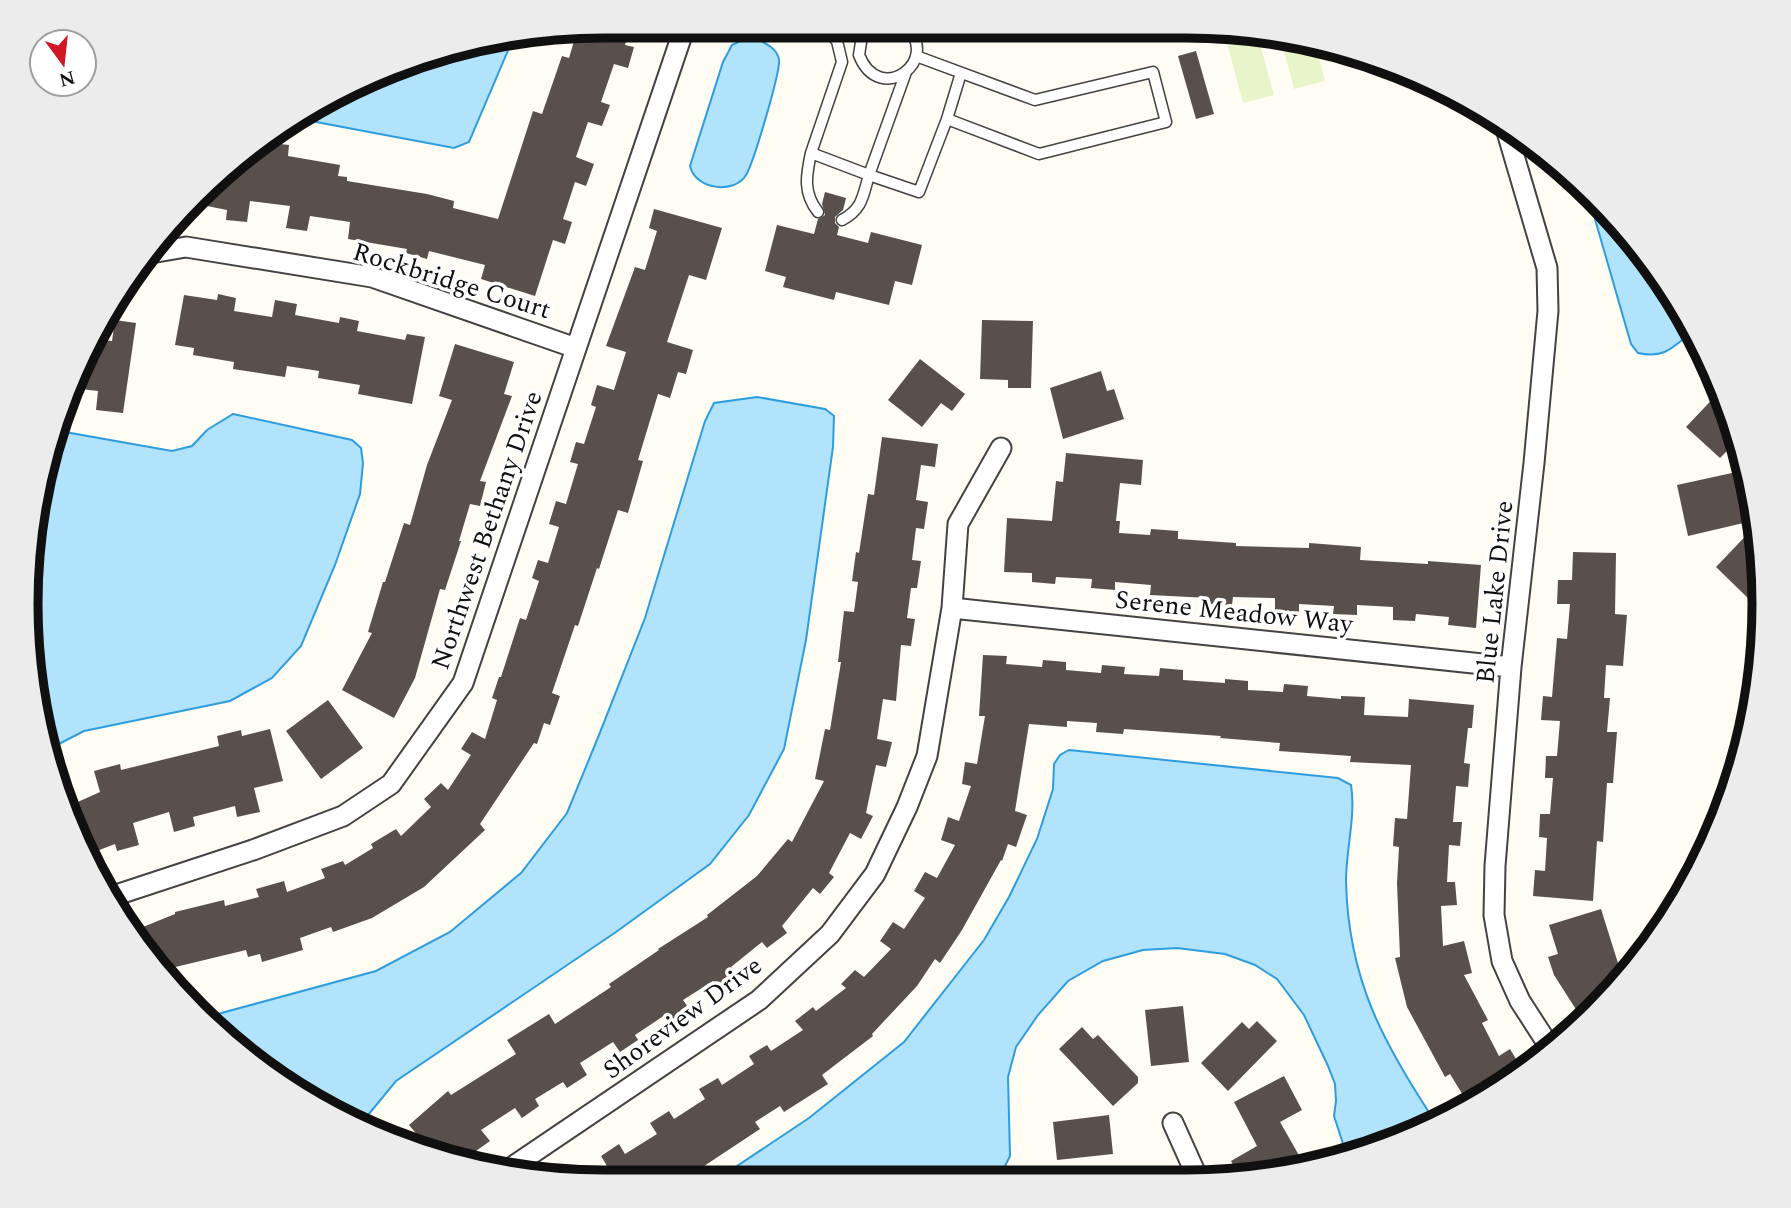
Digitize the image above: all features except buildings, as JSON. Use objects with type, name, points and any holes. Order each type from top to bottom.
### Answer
[{"type":"street","name":"Northwest Bethany Drive","points":[[119,894],[253,850],[343,816],[391,784],[463,683],[681,38]]},
{"type":"street","name":"Blue Lake Drive","points":[[1509,140],[1547,268],[1548,311],[1511,667],[1495,866],[1494,915],[1502,961],[1520,1001],[1546,1041]]},
{"type":"street","name":"Rockbridge Court","points":[[162,251],[186,247],[372,277],[576,348]]},
{"type":"street","name":"Shoreview Drive","points":[[518,1163],[759,1000],[830,934],[875,874],[927,757],[952,608],[958,524],[1001,448]]},
{"type":"street","name":"Serene Meadow Way","points":[[952,608],[1511,667]]},
{"type":"street","points":[[1173,1123],[1194,1170]]},
{"type":"lane","points":[[818,212],[810,203],[806,174],[842,62],[834,38]]},
{"type":"lane","points":[[862,38],[859,55],[862,64],[877,77],[897,77],[913,65],[916,56],[914,38]]},
{"type":"lane","points":[[842,62],[859,55]]},
{"type":"lane","points":[[916,56],[1035,100],[1153,72],[1166,122],[1039,154],[947,119]]},
{"type":"lane","points":[[842,220],[860,206],[906,72]]},
{"type":"lane","points":[[811,153],[919,192],[947,119],[961,73]]},
{"type":"green space","points":[[1226,40],[1260,43],[1274,95],[1243,103]]},
{"type":"green space","points":[[1283,47],[1318,54],[1325,81],[1294,89]]},
{"type":"water","points":[[747,38],[755,38],[775,51],[779,59],[776,81],[746,175],[733,185],[715,187],[699,180],[690,166],[723,62],[732,45]]},
{"type":"water","points":[[510,46],[469,142],[454,148],[310,121],[354,97],[422,69]]},
{"type":"water","points":[[1592,210],[1636,260],[1685,337],[1674,347],[1655,354],[1638,353],[1631,344]]},
{"type":"water","points":[[757,397],[825,409],[834,416],[833,447],[806,640],[784,749],[749,815],[710,864],[616,932],[396,1081],[367,1117],[321,1094],[260,1053],[215,1015],[376,971],[450,932],[521,873],[567,813],[645,618],[705,421],[714,403]]},
{"type":"water","points":[[233,414],[352,440],[361,448],[363,463],[360,494],[335,565],[301,646],[272,678],[230,701],[84,731],[57,745],[43,678],[39,615],[43,530],[49,494],[66,432],[172,451],[192,446],[207,430]]},
{"type":"water","points":[[1069,750],[1338,778],[1351,785],[1352,809],[1346,881],[1353,949],[1361,980],[1385,1037],[1430,1114],[1344,1147],[1334,1116],[1335,1084],[1328,1066],[1304,1015],[1277,979],[1255,965],[1225,954],[1177,948],[1143,950],[1103,961],[1068,981],[1038,1015],[1016,1047],[1008,1077],[1010,1156],[1001,1170],[731,1170],[809,1118],[904,1042],[984,940],[1009,897],[1037,839],[1053,789],[1054,764],[1060,755]]}]
